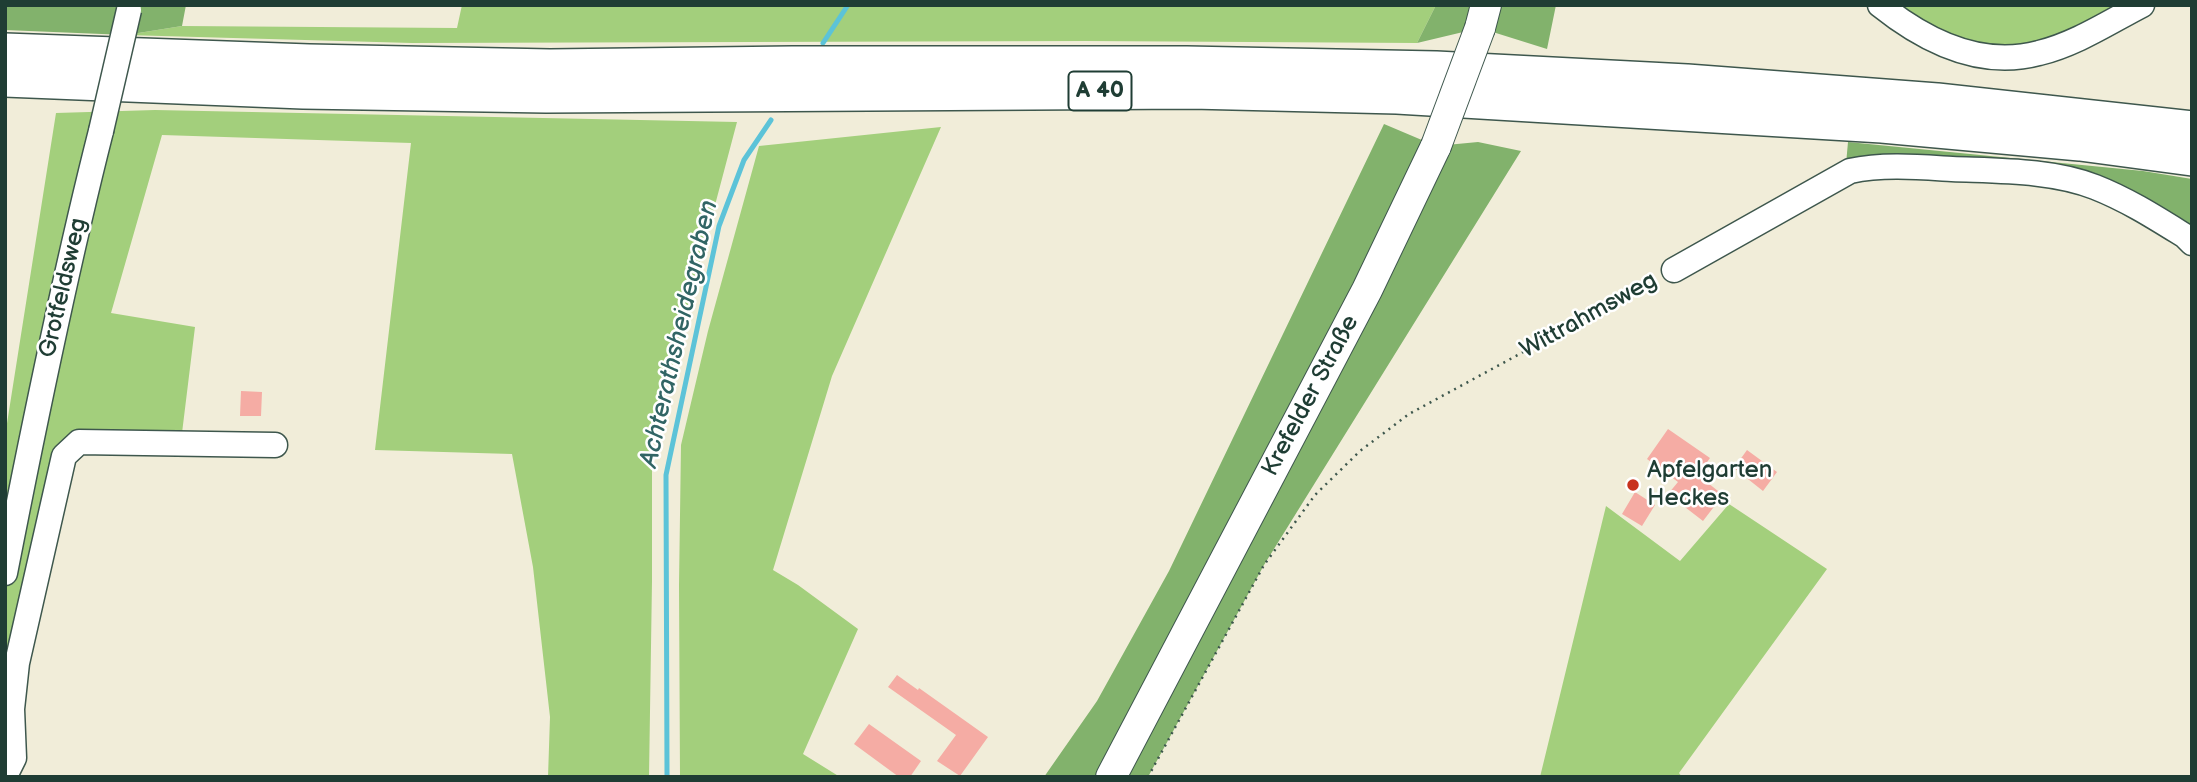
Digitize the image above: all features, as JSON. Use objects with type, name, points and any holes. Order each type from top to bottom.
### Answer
[{"type":"highway","name":"A 40","points":[[5,51],[550,67],[1187,64],[1436,69],[1687,82],[1937,101],[2192,129]]},
{"type":"highway","name":"A 40","points":[[5,79],[303,91],[546,94],[1192,91],[1397,96],[1882,125],[2080,143],[2192,158]]},
{"type":"main road","name":"Krefelder Straße","points":[[1111,777],[1367,290],[1436,146],[1483,17]]},
{"type":"street","points":[[1880,5],[1908,27],[1951,49],[2004,57],[2038,54],[2072,42],[2142,5]]},
{"type":"street","name":"Grotfeldsweg","points":[[5,573],[67,267],[129,8]]},
{"type":"street","name":"Wittrahmsweg","points":[[1674,270],[1850,172],[1874,166],[2004,171],[2093,186],[2136,205],[2192,243]]},
{"type":"street","points":[[5,776],[14,758],[12,709],[17,663],[64,456],[79,442],[275,445]]},
{"type":"path","name":"Wittrahmsweg","points":[[1148,777],[1264,565],[1315,495],[1360,451],[1409,414],[1674,270]]},
{"type":"green space","points":[[5,5],[186,5],[182,26],[126,35],[5,30]]},
{"type":"green space","points":[[462,5],[1436,5],[1417,43],[412,43],[126,35],[182,26],[457,28]]},
{"type":"green space","points":[[1436,5],[1556,5],[1547,49],[1480,28],[1417,43]]},
{"type":"green space","points":[[1899,5],[2123,5],[2035,44],[1996,45],[1960,39],[1917,20]]},
{"type":"green space","points":[[155,110],[737,122],[652,443],[649,777],[548,777],[550,717],[533,567],[512,454],[375,450],[411,143],[162,135],[111,313],[195,327],[182,433],[66,438],[5,688],[5,436],[56,113]]},
{"type":"green space","points":[[1384,124],[1436,146],[1478,142],[1521,151],[1264,565],[1148,777],[1044,777],[1097,701],[1169,571]]},
{"type":"green space","points":[[941,127],[832,376],[773,570],[858,629],[803,754],[840,777],[680,777],[681,445],[708,331],[759,146]]},
{"type":"green space","points":[[1848,142],[2143,171],[2192,179],[2192,233],[2114,188],[1846,164]]},
{"type":"green space","points":[[1729,504],[1827,569],[1679,773],[1682,777],[1540,777],[1606,506],[1680,561]]},
{"type":"building","points":[[241,391],[262,392],[261,416],[240,416]]},
{"type":"building","points":[[1668,429],[1710,458],[1698,475],[1723,495],[1703,521],[1668,494],[1678,482],[1647,459]]},
{"type":"building","points":[[1747,450],[1777,472],[1763,491],[1734,468]]},
{"type":"building","points":[[1635,492],[1655,505],[1642,526],[1622,514]]},
{"type":"building","points":[[897,675],[988,737],[960,776],[937,761],[956,735],[888,687]]},
{"type":"building","points":[[869,724],[921,761],[910,777],[899,777],[854,744]]},
{"type":"waterway","name":"Achterathsheidegraben","points":[[823,43],[848,5]]},
{"type":"waterway","name":"Achterathsheidegraben","points":[[667,777],[666,475],[719,226],[744,160],[771,120]]},
{"type":"place","name":"Apfelgarten Heckes","points":[[1633,485]]}]
